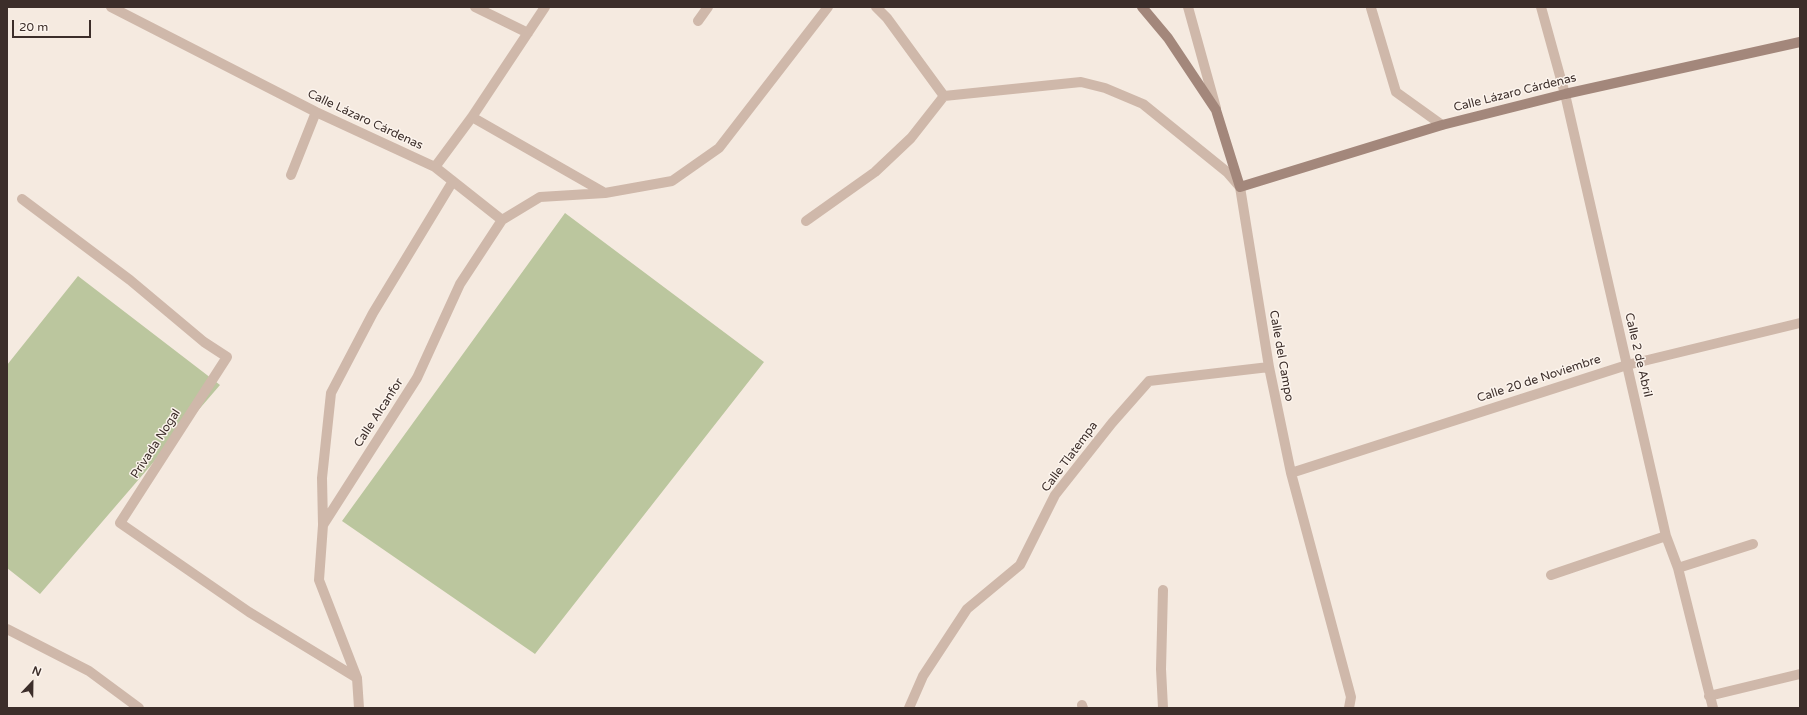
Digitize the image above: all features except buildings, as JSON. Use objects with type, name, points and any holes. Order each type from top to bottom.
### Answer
[{"type":"street","name":"Calle Lázaro Cárdenas","points":[[111,7],[316,112],[435,167]]},
{"type":"street","points":[[475,7],[528,33]]},
{"type":"street","points":[[545,7],[472,117],[435,167],[502,220],[540,197],[605,193],[672,181],[719,148],[828,7]]},
{"type":"street","points":[[698,21],[708,7]]},
{"type":"street","points":[[876,7],[888,18],[944,96]]},
{"type":"street","points":[[1142,7],[1168,38],[1216,110]]},
{"type":"street","name":"Calle del Campo","points":[[1188,7],[1216,110],[1240,187],[1269,367],[1290,473],[1351,698],[1349,708]]},
{"type":"street","name":"Calle 2 de Abril","points":[[1541,7],[1565,94],[1666,536],[1678,568],[1713,708]]},
{"type":"street","points":[[1371,8],[1396,92],[1442,125]]},
{"type":"street","name":"Calle Lázaro Cárdenas","points":[[1240,187],[1442,125],[1565,94],[1800,42]]},
{"type":"street","points":[[806,220],[875,172],[911,138],[944,96],[1081,82],[1105,88],[1142,104],[1227,172],[1240,187]]},
{"type":"street","points":[[291,175],[316,112]]},
{"type":"street","points":[[472,117],[605,193]]},
{"type":"street","points":[[323,525],[322,478],[330,393],[373,313],[453,181]]},
{"type":"street","name":"Privada Nogal","points":[[22,200],[130,280],[204,342],[227,357],[120,523],[250,612],[357,678]]},
{"type":"street","name":"Calle Alcanfor","points":[[359,708],[357,678],[319,580],[323,525],[417,378],[460,284],[502,220]]},
{"type":"street","name":"Calle 20 de Noviembre","points":[[1290,473],[1627,365],[1800,323]]},
{"type":"street","name":"Calle Tlatempa","points":[[910,708],[923,676],[967,609],[1020,565],[1055,495],[1112,423],[1149,381],[1269,367]]},
{"type":"street","points":[[1551,575],[1666,536]]},
{"type":"street","points":[[1678,568],[1753,544]]},
{"type":"street","points":[[1163,590],[1161,669],[1163,708]]},
{"type":"street","points":[[7,629],[89,671],[139,708]]},
{"type":"street","points":[[1709,696],[1800,674]]},
{"type":"green space","points":[[565,213],[764,362],[535,654],[342,521]]},
{"type":"green space","points":[[78,276],[220,385],[40,594],[7,568],[7,365]]}]
